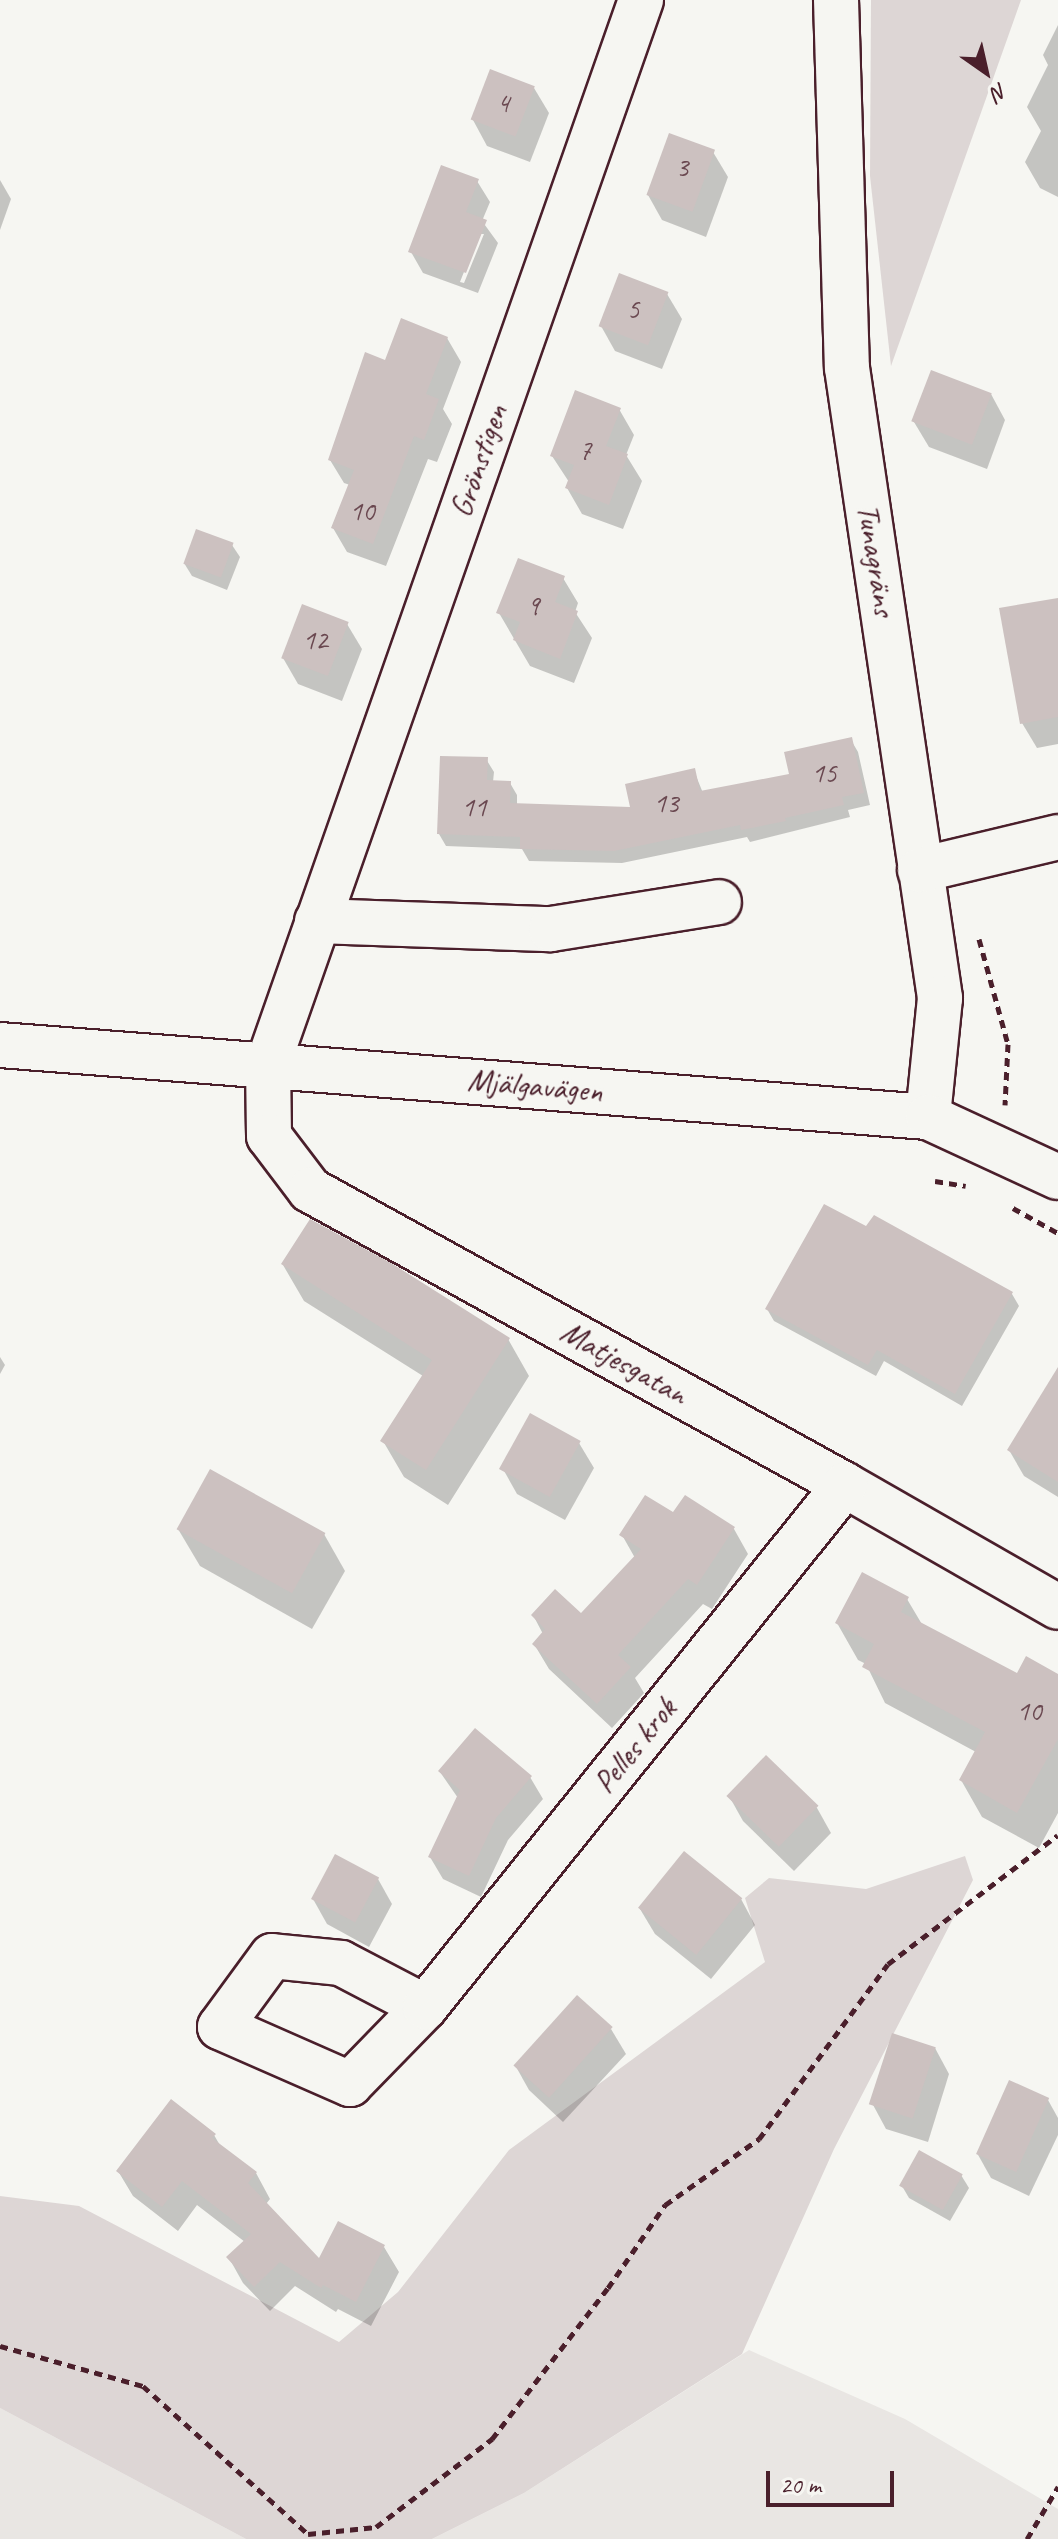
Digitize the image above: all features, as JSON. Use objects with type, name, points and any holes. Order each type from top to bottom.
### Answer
[{"type":"street","name":"Grönstigen","points":[[268,1064],[641,0]]},
{"type":"street","name":"Tunagräns","points":[[836,0],[847,368],[940,998],[928,1117]]},
{"type":"street","points":[[920,870],[1058,837]]},
{"type":"street","points":[[317,921],[551,929],[719,902]]},
{"type":"street","name":"Mjälgavägen","points":[[0,1045],[928,1117],[1058,1177]]},
{"type":"street","name":"Matjesgatan","points":[[268,1064],[269,1136],[310,1190],[845,1485],[1058,1607]]},
{"type":"street","name":"Pelles krok","points":[[425,2007],[845,1485]]},
{"type":"path","points":[[935,1181],[977,1188]]},
{"type":"path","points":[[0,2346],[143,2386],[308,2534],[376,2527],[492,2439],[608,2288],[665,2205],[759,2139],[888,1964],[1058,1835]]},
{"type":"path","points":[[1027,2539],[1058,2487]]},
{"type":"shaded area","points":[[871,0],[1021,0],[891,366],[870,176]]},
{"type":"shaded area","points":[[965,1856],[973,1880],[834,2149],[742,2354],[524,2493],[432,2539],[246,2539],[0,2408],[0,2196],[79,2206],[339,2342],[398,2292],[509,2150],[765,1962],[745,1898],[769,1878],[866,1889]]},
{"type":"shaded area","points":[[749,2350],[905,2419],[1058,2509],[1058,2539],[432,2539],[524,2493]]},
{"type":"shaded area","points":[[0,2408],[246,2539],[0,2539]]},
{"type":"building","points":[[490,69],[535,86],[515,137],[471,119]]},
{"type":"building","points":[[669,133],[715,150],[692,212],[646,195]]},
{"type":"building","points":[[441,165],[479,179],[466,212],[487,220],[466,273],[408,252]]},
{"type":"building","points":[[619,273],[668,292],[648,345],[599,326]]},
{"type":"building","points":[[401,318],[448,337],[426,394],[439,399],[424,440],[414,436],[373,544],[331,528],[354,470],[328,460],[365,352],[385,360]]},
{"type":"building","points":[[931,370],[992,393],[972,445],[911,421]]},
{"type":"building","points":[[575,390],[621,408],[606,446],[628,454],[609,505],[565,488],[574,465],[550,456]]},
{"type":"building","points":[[196,529],[234,543],[221,577],[183,564]]},
{"type":"building","points":[[518,558],[565,576],[555,602],[578,611],[560,659],[513,640],[520,622],[496,613]]},
{"type":"building","points":[[1058,598],[1058,717],[1020,724],[999,608]]},
{"type":"building","points":[[302,604],[349,622],[328,676],[281,658]]},
{"type":"building","points":[[852,737],[864,793],[842,797],[844,805],[785,818],[786,821],[741,830],[740,825],[614,851],[520,849],[520,837],[437,834],[440,756],[488,757],[487,780],[511,781],[510,803],[630,807],[625,784],[695,768],[700,791],[789,774],[784,752]]},
{"type":"building","points":[[824,1204],[866,1226],[874,1215],[1013,1292],[955,1394],[877,1350],[868,1365],[765,1309]]},
{"type":"building","points":[[310,1219],[391,1263],[510,1338],[426,1470],[380,1441],[432,1360],[281,1264]]},
{"type":"building","points":[[1058,1367],[1058,1482],[1007,1450]]},
{"type":"building","points":[[530,1413],[581,1441],[550,1497],[499,1469]]},
{"type":"building","points":[[210,1469],[325,1533],[292,1593],[177,1529]]},
{"type":"building","points":[[645,1495],[673,1512],[685,1495],[735,1527],[697,1585],[688,1579],[618,1655],[631,1667],[597,1704],[532,1644],[545,1629],[531,1615],[555,1589],[581,1613],[641,1549],[619,1535]]},
{"type":"building","points":[[862,1572],[909,1597],[901,1612],[1017,1673],[1026,1656],[1058,1674],[1058,1739],[1017,1813],[959,1780],[985,1732],[862,1667],[874,1644],[835,1623]]},
{"type":"building","points":[[475,1728],[532,1776],[496,1818],[469,1876],[428,1857],[460,1790],[438,1771]]},
{"type":"building","points":[[766,1755],[819,1806],[779,1847],[726,1796]]},
{"type":"building","points":[[684,1851],[742,1898],[696,1955],[638,1908]]},
{"type":"building","points":[[335,1854],[379,1877],[355,1923],[311,1899]]},
{"type":"building","points":[[577,1995],[613,2027],[549,2098],[513,2066]]},
{"type":"building","points":[[892,2033],[936,2047],[913,2119],[869,2104]]},
{"type":"building","points":[[1009,2080],[1049,2098],[1016,2172],[976,2154]]},
{"type":"building","points":[[171,2099],[216,2134],[212,2138],[257,2172],[248,2183],[319,2258],[338,2221],[385,2245],[356,2302],[323,2285],[321,2288],[280,2262],[254,2287],[226,2257],[251,2234],[182,2181],[162,2207],[116,2171]]},
{"type":"building","points":[[919,2150],[963,2174],[943,2210],[899,2186]]}]
